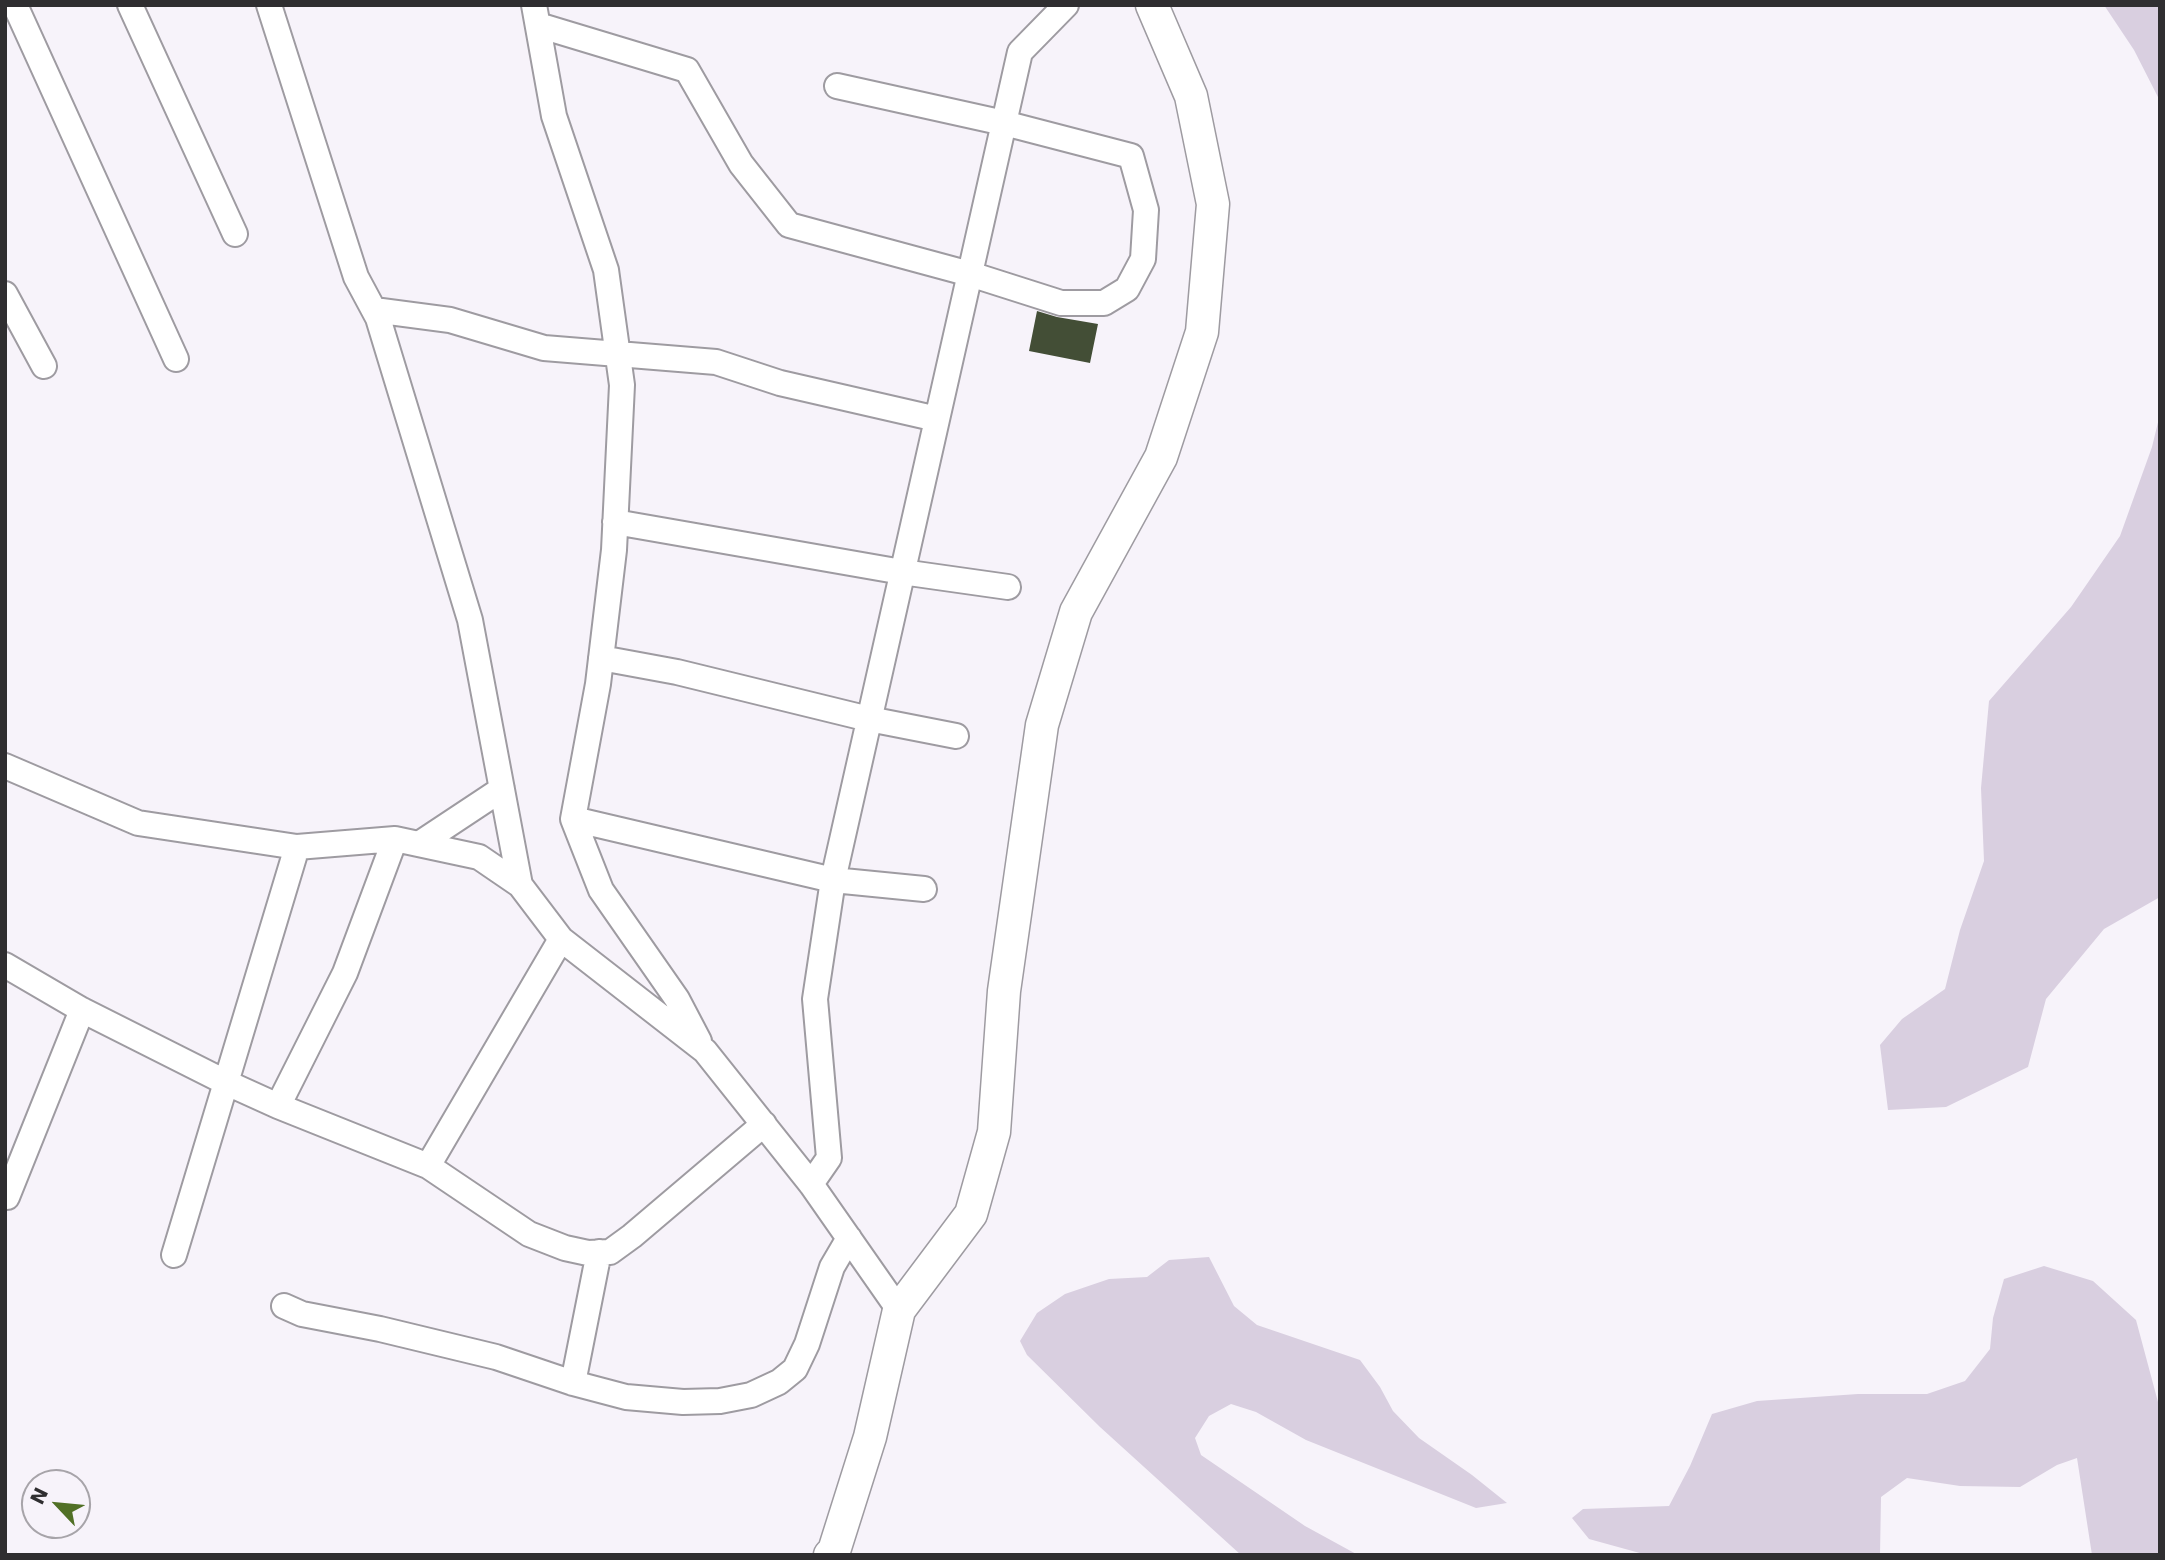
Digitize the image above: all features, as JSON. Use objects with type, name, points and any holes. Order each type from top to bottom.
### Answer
[{"type":"main road","points":[[832,1553],[870,1437],[899,1310],[971,1214],[994,1132],[1004,991],[1042,725],[1076,612],[1161,457],[1202,331],[1213,204],[1191,96],[1152,5]]},
{"type":"street","points":[[15,5],[176,359]]},
{"type":"street","points":[[130,5],[235,234]]},
{"type":"street","points":[[269,5],[356,277],[374,310],[470,620],[520,885]]},
{"type":"street","points":[[811,1184],[829,1158],[815,999],[833,880],[1020,52],[1066,5]]},
{"type":"street","points":[[536,15],[687,70],[741,164],[789,225],[970,274],[1061,303],[1104,303],[1127,289],[1143,259],[1146,210],[1131,156],[1004,123],[837,86]]},
{"type":"street","points":[[536,15],[554,116],[606,270],[622,385],[614,550],[598,684],[573,819],[601,890],[677,999],[705,1051],[811,1184],[899,1310]]},
{"type":"street","points":[[5,294],[44,366]]},
{"type":"street","points":[[374,310],[450,320],[544,348],[716,362],[780,383],[937,419]]},
{"type":"street","points":[[615,522],[902,572],[1008,587]]},
{"type":"street","points":[[601,658],[677,672],[869,719],[956,736]]},
{"type":"street","points":[[5,766],[138,823],[297,847],[395,839],[479,857],[520,885],[561,939],[705,1051]]},
{"type":"street","points":[[419,844],[502,789]]},
{"type":"street","points":[[573,819],[833,880],[924,889]]},
{"type":"street","points":[[278,1106],[345,973],[395,839]]},
{"type":"street","points":[[174,1255],[297,847]]},
{"type":"street","points":[[428,1166],[561,939]]},
{"type":"street","points":[[5,965],[82,1010],[226,1082],[278,1106],[428,1166],[529,1234],[565,1248],[588,1253],[610,1252],[632,1236],[764,1125]]},
{"type":"street","points":[[5,1197],[7,1198],[82,1010]]},
{"type":"street","points":[[284,1307],[302,1314],[380,1329],[496,1357],[573,1383],[626,1397],[683,1402],[720,1401],[751,1395],[779,1382],[795,1369],[807,1344],[832,1267],[849,1238]]},
{"type":"street","points":[[573,1383],[599,1252]]},
{"type":"shaded area","points":[[2104,5],[2160,5],[2160,101],[2134,50]]},
{"type":"shaded area","points":[[2160,414],[2160,897],[2104,929],[2046,999],[2028,1067],[1946,1107],[1888,1110],[1880,1045],[1902,1019],[1945,989],[1960,930],[1984,861],[1981,788],[1989,701],[2071,607],[2120,536],[2152,447]]},
{"type":"shaded area","points":[[1209,1257],[1234,1306],[1257,1325],[1360,1360],[1380,1387],[1393,1411],[1419,1438],[1507,1503],[1476,1508],[1306,1440],[1256,1412],[1231,1404],[1209,1416],[1195,1438],[1201,1455],[1305,1526],[1358,1555],[1241,1555],[1100,1427],[1027,1355],[1020,1341],[1037,1313],[1065,1294],[1109,1279],[1147,1277],[1169,1260]]},
{"type":"shaded area","points":[[2044,1266],[2093,1281],[2136,1320],[2158,1402],[2160,1555],[2092,1555],[2077,1458],[2057,1465],[2020,1487],[1960,1486],[1907,1478],[1881,1497],[1880,1555],[1647,1555],[1589,1539],[1572,1518],[1583,1509],[1669,1506],[1712,1414],[1757,1401],[1858,1394],[1927,1394],[1965,1381],[1990,1349],[1993,1318],[2004,1279]]},
{"type":"building","points":[[1037,311],[1098,324],[1090,363],[1029,351]]}]
